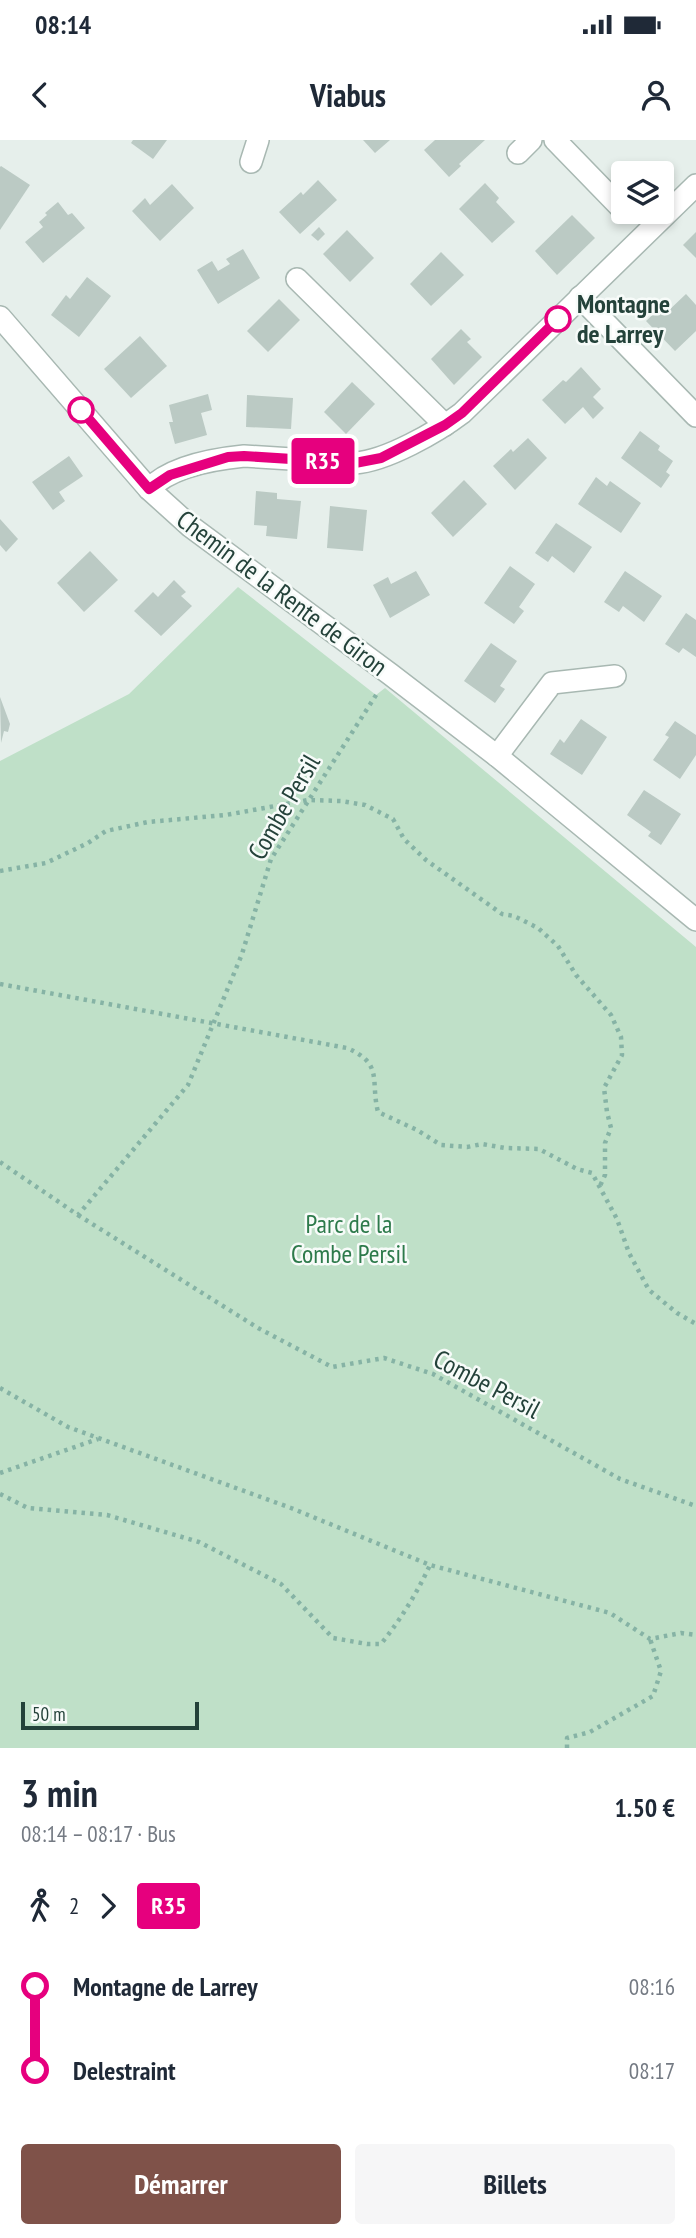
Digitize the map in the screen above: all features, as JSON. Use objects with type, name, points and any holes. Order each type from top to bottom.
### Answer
[{"type":"street","points":[[251,162],[258,140]]},
{"type":"street","points":[[555,140],[611,198]]},
{"type":"street","points":[[149,489],[170,475],[228,457],[371,462],[445,425],[462,413],[696,186]]},
{"type":"street","points":[[637,224],[646,233]]},
{"type":"street","points":[[297,279],[445,425]]},
{"type":"street","points":[[580,297],[696,416]]},
{"type":"street","name":"Chemin de la Rente de Giron","points":[[0,317],[149,489],[190,526],[497,756],[696,920]]},
{"type":"street","points":[[497,756],[552,683],[615,676]]},
{"type":"path","name":"Combe Persil","points":[[79,1215],[188,1085],[242,954],[271,859],[390,674]]},
{"type":"path","points":[[0,871],[46,863],[88,843],[106,831],[148,822],[226,815],[308,800],[365,805],[393,819],[404,839],[459,885],[502,914],[514,916],[538,928],[558,946],[576,975],[611,1015],[621,1037],[622,1055],[604,1087],[611,1128],[605,1143],[605,1175],[600,1186]]},
{"type":"path","points":[[0,984],[346,1048],[361,1054],[373,1068],[376,1082],[373,1094],[378,1112],[417,1129],[441,1144],[539,1149],[577,1169],[592,1173],[617,1219],[633,1263],[649,1290],[677,1313],[696,1324]]},
{"type":"path","name":"Combe Persil","points":[[0,1162],[258,1328],[332,1367],[384,1358],[433,1374],[620,1479],[696,1506]]},
{"type":"path","points":[[0,1388],[68,1427],[291,1508],[430,1565],[610,1613],[650,1639],[661,1671],[653,1696],[590,1732],[567,1738],[567,1748]]},
{"type":"path","points":[[0,1473],[99,1438]]},
{"type":"path","points":[[0,1494],[28,1508],[107,1515],[199,1542],[281,1584],[333,1638],[368,1644],[381,1644],[418,1592],[430,1565]]},
{"type":"path","points":[[650,1639],[681,1633],[696,1635]]},
{"type":"green space","name":"Parc de la Combe Persil","points":[[238,587],[376,695],[385,688],[696,947],[696,1748],[0,1748],[0,761],[129,694]]},
{"type":"building","points":[[133,140],[167,140],[153,159],[131,143]]},
{"type":"building","points":[[363,140],[390,140],[375,153]]},
{"type":"building","points":[[435,140],[485,140],[449,177],[424,150]]},
{"type":"building","points":[[0,167],[30,185],[0,230]]},
{"type":"building","points":[[318,180],[337,200],[300,234],[279,212]]},
{"type":"building","points":[[485,183],[499,198],[496,202],[515,222],[492,243],[459,209]]},
{"type":"building","points":[[172,184],[194,208],[160,241],[132,211],[145,198],[150,205]]},
{"type":"building","points":[[58,202],[68,215],[72,213],[85,228],[43,263],[25,242],[43,227],[39,222]]},
{"type":"building","points":[[572,215],[595,238],[557,275],[535,251]]},
{"type":"building","points":[[319,227],[325,234],[318,241],[311,235]]},
{"type":"building","points":[[347,230],[374,258],[350,282],[323,254]]},
{"type":"building","points":[[696,232],[696,258],[683,245]]},
{"type":"building","points":[[243,249],[260,278],[218,304],[197,270],[212,261],[218,271],[230,264],[226,259]]},
{"type":"building","points":[[441,252],[464,275],[431,306],[410,284]]},
{"type":"building","points":[[87,277],[111,296],[79,337],[51,315],[66,295],[70,299]]},
{"type":"building","points":[[686,294],[696,305],[696,331],[675,351],[646,321],[661,307],[666,313]]},
{"type":"building","points":[[279,299],[300,320],[268,352],[247,331]]},
{"type":"building","points":[[461,329],[471,339],[467,342],[482,357],[454,385],[431,359]]},
{"type":"building","points":[[140,336],[167,366],[131,398],[104,369]]},
{"type":"building","points":[[581,367],[601,389],[593,397],[604,408],[593,419],[583,407],[565,424],[542,400]]},
{"type":"building","points":[[352,382],[375,404],[346,434],[324,412]]},
{"type":"building","points":[[208,394],[212,410],[201,413],[207,435],[175,444],[169,422],[173,422],[169,405]]},
{"type":"building","points":[[247,395],[293,398],[291,429],[246,427]]},
{"type":"building","points":[[640,431],[660,446],[658,450],[673,461],[666,472],[670,475],[661,488],[621,458]]},
{"type":"building","points":[[528,438],[547,458],[515,490],[493,466]]},
{"type":"building","points":[[69,456],[83,476],[59,492],[65,501],[53,510],[32,482]]},
{"type":"building","points":[[596,477],[607,486],[610,481],[641,503],[621,533],[578,504]]},
{"type":"building","points":[[464,480],[487,504],[453,537],[431,513]]},
{"type":"building","points":[[256,491],[277,493],[277,499],[301,501],[297,539],[266,536],[267,526],[254,525]]},
{"type":"building","points":[[330,506],[367,510],[363,551],[327,548]]},
{"type":"building","points":[[0,519],[18,539],[6,552],[0,545]]},
{"type":"building","points":[[556,523],[592,547],[574,573],[552,556],[548,562],[535,553]]},
{"type":"building","points":[[90,551],[118,580],[84,612],[57,583]]},
{"type":"building","points":[[510,566],[535,584],[519,607],[524,611],[514,624],[484,603]]},
{"type":"building","points":[[416,571],[430,595],[390,618],[373,585],[388,577],[391,584]]},
{"type":"building","points":[[625,571],[662,596],[644,622],[623,606],[619,612],[604,602]]},
{"type":"building","points":[[174,580],[186,592],[181,596],[192,606],[161,636],[134,611],[153,592],[158,597]]},
{"type":"building","points":[[686,613],[696,620],[696,657],[683,648],[679,653],[665,644]]},
{"type":"building","points":[[491,643],[517,661],[500,686],[505,689],[495,703],[464,681]]},
{"type":"building","points":[[0,697],[10,724],[8,732],[4,731],[1,743]]},
{"type":"building","points":[[581,719],[607,737],[582,775],[550,754],[560,739],[564,743]]},
{"type":"building","points":[[675,721],[696,735],[696,755],[680,779],[653,760],[669,737],[665,735]]},
{"type":"building","points":[[644,790],[681,814],[661,845],[648,836],[651,832],[627,815]]},
{"type":"bus line","name":"R35","points":[[81,410],[149,489],[170,475],[228,457],[371,462],[445,425],[462,413],[558,319]]},
{"type":"place","name":"Montagne de Larrey","points":[[558,319]]}]
